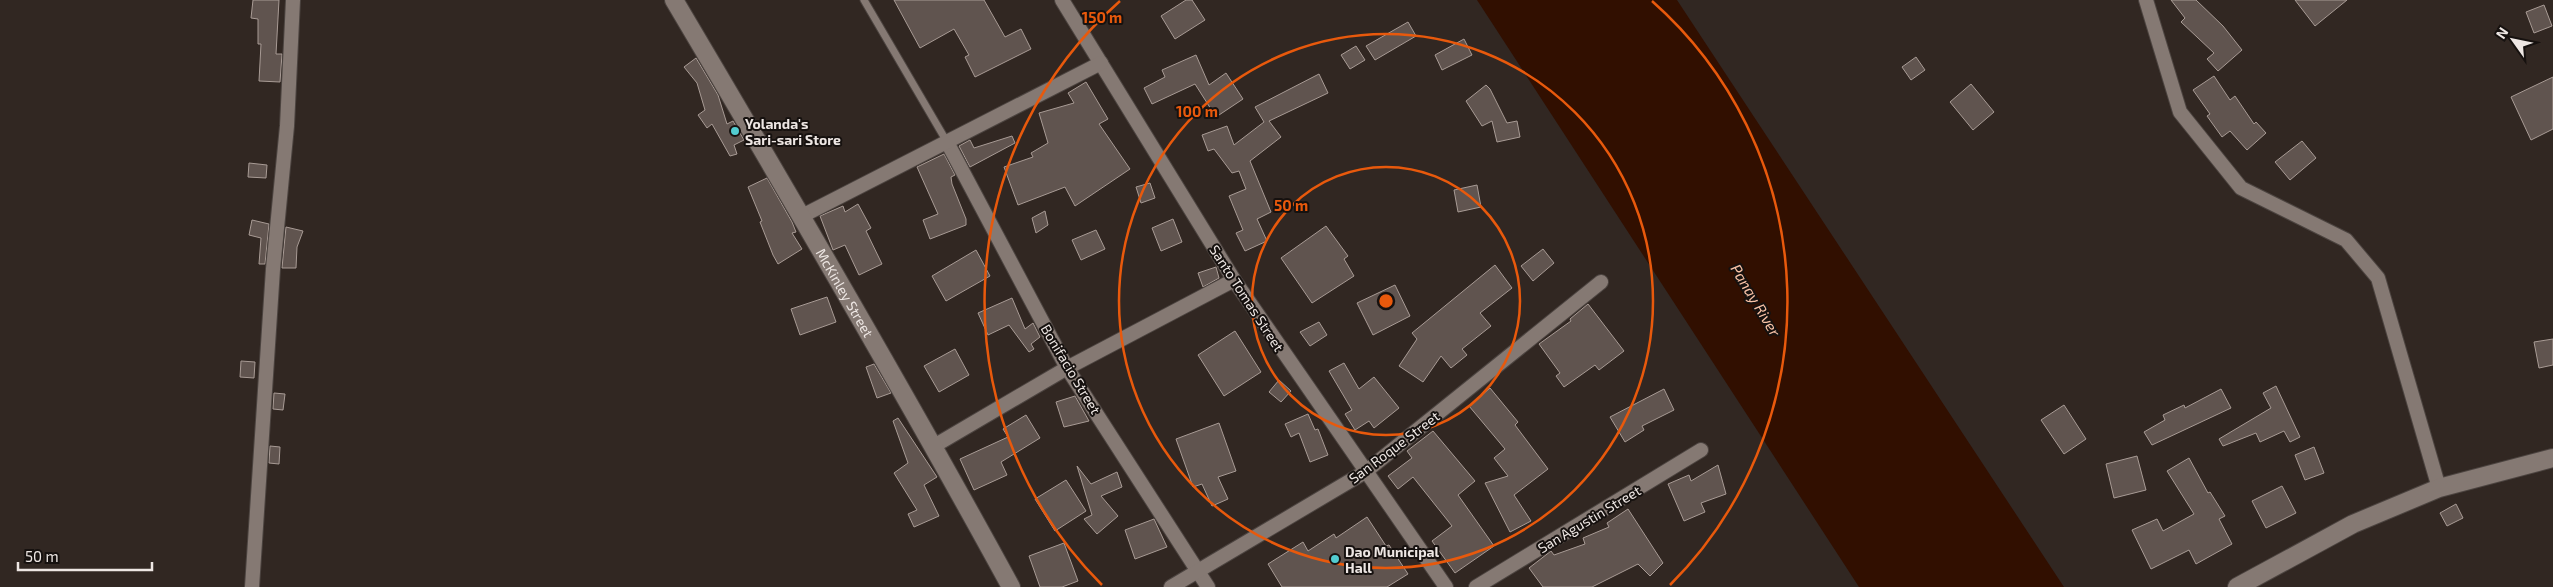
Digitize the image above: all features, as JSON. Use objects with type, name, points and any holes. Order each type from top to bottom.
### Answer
[{"type":"street","points":[[252,587],[273,269],[286,126],[294,0]]},
{"type":"street","name":"McKinley Street","points":[[674,0],[802,216],[934,446],[1011,587]]},
{"type":"street","name":"Santo Tomas Street","points":[[1062,0],[1234,280],[1446,587]]},
{"type":"street","points":[[2146,0],[2180,112],[2241,188],[2346,240],[2378,278],[2439,488]]},
{"type":"street","points":[[802,216],[1101,63]]},
{"type":"street","name":"Bonifacio Street","points":[[946,142],[1067,368],[1208,587]]},
{"type":"street","points":[[934,446],[1067,368],[1234,280]]},
{"type":"street","name":"San Roque Street","points":[[1171,587],[1365,472],[1601,282]]},
{"type":"street","name":"San Agustin Street","points":[[1476,587],[1700,450]]},
{"type":"street","points":[[2237,587],[2353,524],[2439,488],[2553,458]]},
{"type":"lane","points":[[864,0],[946,142]]},
{"type":"water","name":"Panay River","points":[[1477,0],[1677,0],[2064,587],[1859,587]]},
{"type":"building","points":[[253,0],[279,0],[276,54],[282,54],[280,82],[259,81],[261,44],[258,44],[258,19],[251,18]]},
{"type":"building","points":[[894,0],[984,0],[1005,37],[1021,29],[1031,49],[975,77],[965,57],[969,55],[954,29],[920,48]]},
{"type":"building","points":[[1186,0],[1192,0],[1205,20],[1175,39],[1161,16]]},
{"type":"building","points":[[2171,0],[2196,0],[2223,26],[2242,50],[2218,71],[2207,59],[2214,53],[2181,22],[2185,18]]},
{"type":"building","points":[[2295,0],[2347,0],[2315,26]]},
{"type":"building","points":[[2544,5],[2552,26],[2534,33],[2526,12]]},
{"type":"building","points":[[1408,22],[1416,36],[1375,60],[1366,46]]},
{"type":"building","points":[[1464,39],[1472,55],[1442,70],[1435,55]]},
{"type":"building","points":[[1356,46],[1365,60],[1350,69],[1341,55]]},
{"type":"building","points":[[1196,55],[1209,85],[1226,73],[1243,99],[1216,117],[1195,84],[1152,104],[1144,88],[1165,77],[1162,70]]},
{"type":"building","points":[[1916,57],[1925,70],[1911,80],[1902,67]]},
{"type":"building","points":[[696,58],[718,95],[727,124],[733,121],[744,140],[734,145],[737,154],[730,156],[712,124],[707,128],[698,115],[705,110],[697,83],[684,67]]},
{"type":"building","points":[[1319,74],[1328,93],[1269,121],[1281,137],[1250,161],[1271,212],[1257,219],[1267,241],[1245,251],[1236,233],[1243,230],[1229,196],[1246,189],[1239,171],[1232,173],[1214,149],[1208,151],[1202,135],[1227,126],[1234,145],[1264,122],[1255,107]]},
{"type":"building","points":[[2214,76],[2230,100],[2235,96],[2254,124],[2256,122],[2266,133],[2247,150],[2230,131],[2222,137],[2207,116],[2210,114],[2193,90]]},
{"type":"building","points":[[2553,77],[2553,129],[2531,140],[2511,97]]},
{"type":"building","points":[[1086,82],[1108,119],[1099,124],[1130,169],[1075,206],[1065,187],[1018,205],[1004,167],[1033,157],[1031,153],[1048,143],[1039,113],[1074,103],[1068,93]]},
{"type":"building","points":[[1971,84],[1994,112],[1973,130],[1950,102]]},
{"type":"building","points":[[1486,85],[1490,89],[1507,123],[1517,121],[1520,137],[1497,142],[1492,121],[1482,126],[1466,101]]},
{"type":"building","points":[[1012,136],[1015,143],[970,167],[959,146],[970,140],[974,148]]},
{"type":"building","points":[[2302,141],[2316,158],[2290,180],[2275,162]]},
{"type":"building","points":[[944,154],[955,175],[951,177],[952,184],[966,219],[966,225],[930,239],[923,220],[938,214],[917,167]]},
{"type":"building","points":[[249,163],[267,165],[266,178],[248,177]]},
{"type":"building","points":[[767,178],[792,222],[796,232],[792,233],[802,249],[778,264],[760,222],[762,221],[748,187]]},
{"type":"building","points":[[1150,183],[1155,198],[1141,203],[1136,187]]},
{"type":"building","points":[[1477,185],[1481,207],[1458,212],[1454,190]]},
{"type":"building","points":[[858,204],[871,228],[866,231],[882,264],[859,275],[845,245],[833,250],[820,216],[843,206],[845,212]]},
{"type":"building","points":[[1045,211],[1048,225],[1036,233],[1032,218]]},
{"type":"building","points":[[1173,219],[1182,242],[1161,251],[1152,228]]},
{"type":"building","points":[[252,220],[269,224],[265,264],[259,264],[261,238],[249,235]]},
{"type":"building","points":[[1326,226],[1348,256],[1344,259],[1354,276],[1312,303],[1281,258]]},
{"type":"building","points":[[286,227],[303,231],[297,247],[296,268],[282,268]]},
{"type":"building","points":[[1096,230],[1105,249],[1081,260],[1072,240]]},
{"type":"building","points":[[1543,249],[1554,263],[1533,281],[1521,266]]},
{"type":"building","points":[[976,250],[990,276],[946,301],[932,276]]},
{"type":"building","points":[[1495,265],[1512,288],[1480,313],[1491,326],[1462,349],[1467,355],[1451,368],[1441,356],[1423,382],[1399,366],[1417,339],[1412,333]]},
{"type":"building","points":[[1216,267],[1219,278],[1203,287],[1198,273]]},
{"type":"building","points":[[1395,285],[1410,316],[1373,335],[1357,303]]},
{"type":"building","points":[[827,297],[836,322],[800,335],[791,309]]},
{"type":"building","points":[[1012,298],[1025,329],[1033,323],[1040,337],[1031,344],[1034,349],[1029,352],[1009,325],[988,335],[978,313]]},
{"type":"building","points":[[1588,304],[1624,351],[1599,370],[1595,365],[1564,387],[1556,376],[1560,373],[1539,344],[1571,321],[1570,319]]},
{"type":"building","points":[[1319,322],[1327,335],[1310,346],[1300,332]]},
{"type":"building","points":[[1235,331],[1261,372],[1224,396],[1198,355]]},
{"type":"building","points":[[2553,339],[2553,365],[2539,368],[2534,342]]},
{"type":"building","points":[[955,349],[969,375],[939,392],[924,366]]},
{"type":"building","points":[[241,361],[255,362],[254,378],[240,377]]},
{"type":"building","points":[[1344,363],[1359,389],[1374,377],[1399,408],[1374,428],[1369,421],[1355,430],[1345,414],[1352,410],[1329,371]]},
{"type":"building","points":[[874,364],[891,393],[877,398],[866,367]]},
{"type":"building","points":[[1279,380],[1291,391],[1281,402],[1269,392]]},
{"type":"building","points":[[2276,386],[2300,437],[2290,442],[2284,431],[2260,442],[2256,433],[2223,446],[2219,439],[2271,408],[2263,393]]},
{"type":"building","points":[[1490,388],[1518,422],[1515,425],[1548,469],[1514,495],[1531,521],[1510,532],[1485,483],[1508,476],[1494,458],[1505,449],[1469,406]]},
{"type":"building","points":[[1664,389],[1674,410],[1642,426],[1644,430],[1625,442],[1610,417]]},
{"type":"building","points":[[2221,389],[2231,408],[2152,445],[2144,432],[2165,420],[2163,415],[2184,405],[2185,408]]},
{"type":"building","points":[[274,393],[285,394],[283,410],[273,409]]},
{"type":"building","points":[[1075,396],[1089,421],[1064,427],[1056,402]]},
{"type":"building","points":[[2064,405],[2086,439],[2064,454],[2041,420]]},
{"type":"building","points":[[1308,414],[1315,430],[1318,429],[1328,455],[1310,462],[1299,433],[1291,437],[1285,424]]},
{"type":"building","points":[[1026,415],[1040,438],[1001,462],[1007,475],[974,490],[960,459],[1008,437],[1003,429]]},
{"type":"building","points":[[898,418],[937,477],[924,485],[939,516],[914,527],[908,514],[917,510],[894,473],[908,463],[893,421]]},
{"type":"building","points":[[1219,423],[1236,471],[1218,477],[1228,499],[1212,506],[1202,484],[1193,487],[1176,439]]},
{"type":"building","points":[[1433,431],[1475,481],[1458,495],[1494,546],[1455,573],[1432,541],[1452,526],[1413,477],[1398,489],[1388,476],[1412,458],[1407,451]]},
{"type":"building","points":[[270,446],[280,447],[279,464],[269,463]]},
{"type":"building","points":[[2314,447],[2324,473],[2305,480],[2295,455]]},
{"type":"building","points":[[2137,456],[2146,490],[2114,498],[2106,464]]},
{"type":"building","points":[[2189,458],[2208,493],[2210,492],[2225,516],[2219,519],[2232,544],[2196,564],[2189,550],[2151,569],[2132,530],[2157,519],[2163,531],[2194,514],[2167,471]]},
{"type":"building","points":[[1718,465],[1726,494],[1701,503],[1705,512],[1684,521],[1668,484],[1689,475],[1691,481]]},
{"type":"building","points":[[1077,466],[1091,484],[1117,472],[1122,487],[1101,496],[1118,516],[1097,534],[1084,519],[1092,515]]},
{"type":"building","points":[[1066,480],[1086,511],[1055,531],[1035,499]]},
{"type":"building","points":[[2282,486],[2296,513],[2266,528],[2252,501]]},
{"type":"building","points":[[2456,504],[2463,518],[2447,526],[2440,513]]},
{"type":"building","points":[[1628,509],[1663,563],[1650,576],[1638,564],[1592,587],[1543,587],[1529,568],[1551,551],[1554,555],[1585,544],[1583,538],[1609,527],[1607,523]]},
{"type":"building","points":[[1367,517],[1386,546],[1389,545],[1408,574],[1387,587],[1282,587],[1268,564],[1303,542],[1308,551],[1334,534],[1336,538]]},
{"type":"building","points":[[1154,519],[1167,547],[1135,559],[1125,530]]},
{"type":"building","points":[[1064,543],[1078,581],[1062,587],[1040,587],[1029,556]]},
{"type":"place","name":"Yolanda's Sari-sari Store","points":[[735,131]]},
{"type":"place","name":"Dao Municipal Hall","points":[[1335,559]]}]
